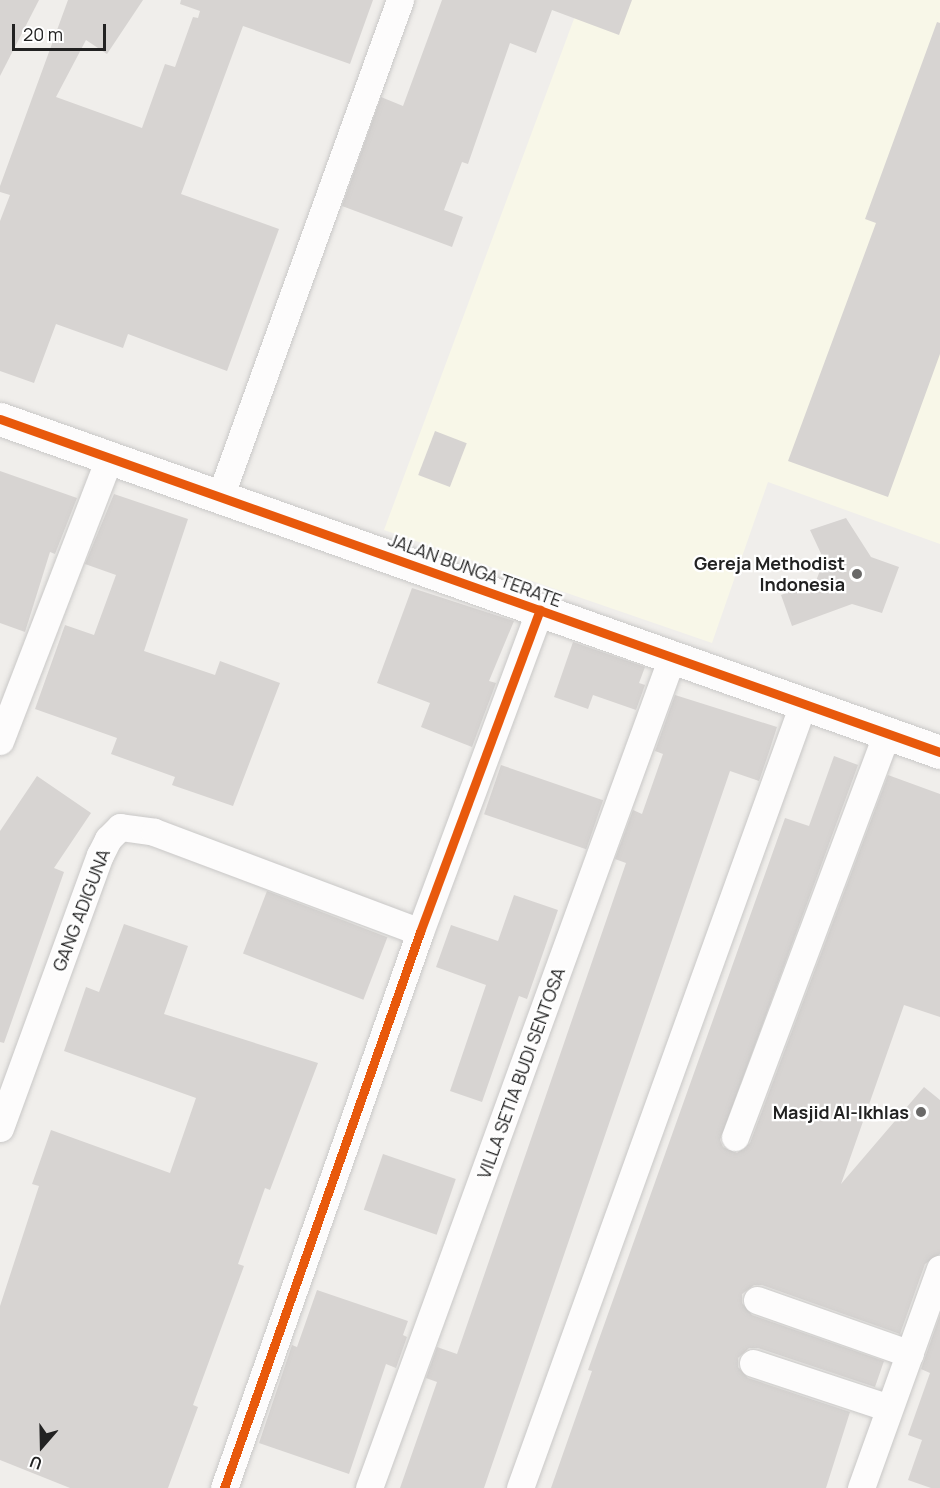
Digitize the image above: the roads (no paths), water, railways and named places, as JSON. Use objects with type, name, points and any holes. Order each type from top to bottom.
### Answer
[{"type":"street","points":[[220,497],[400,0]]},
{"type":"street","name":"JALAN BUNGA TERATE","points":[[0,419],[940,752]]},
{"type":"street","points":[[0,741],[109,458]]},
{"type":"street","points":[[224,1488],[420,932],[540,610]]},
{"type":"street","name":"VILLA SETIA BUDI SENTOSA","points":[[369,1488],[672,657]]},
{"type":"street","points":[[520,1488],[803,704]]},
{"type":"street","points":[[735,1137],[886,733]]},
{"type":"street","name":"GANG ADIGUNA","points":[[0,1128],[100,855],[108,839],[120,827],[154,832],[420,932]]},
{"type":"street","points":[[861,1488],[940,1269]]},
{"type":"street","points":[[757,1300],[910,1354]]},
{"type":"street","points":[[753,1363],[889,1408]]},
{"type":"place","name":"Gereja Methodist Indonesia","points":[[857,574]]},
{"type":"place","name":"Masjid Al-Ikhlas","points":[[921,1112]]}]
